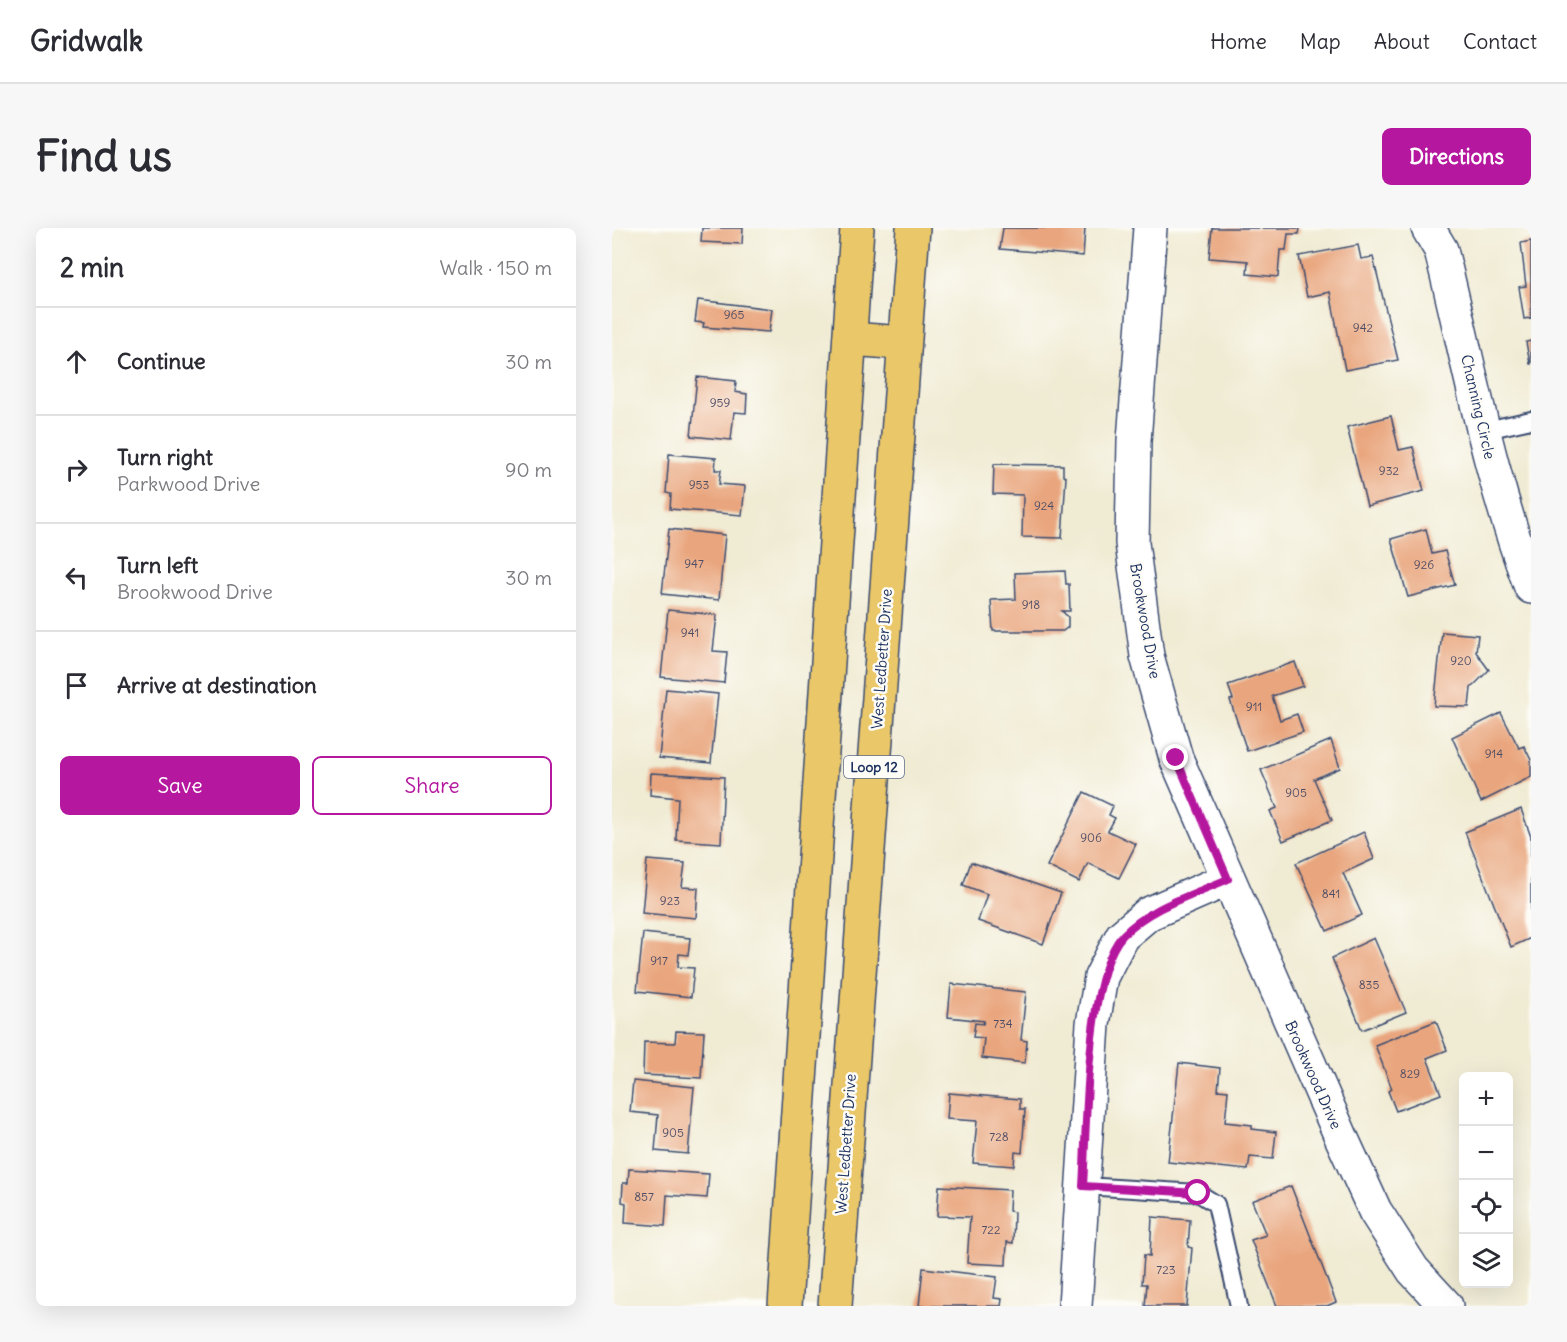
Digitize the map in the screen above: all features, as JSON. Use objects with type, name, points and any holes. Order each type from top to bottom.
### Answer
[{"type":"main road","name":"Loop 12","points":[[785,1306],[858,228]]},
{"type":"main road","name":"West Ledbetter Drive","points":[[835,1306],[913,228]]},
{"type":"main road","points":[[850,339],[904,344]]},
{"type":"street","name":"Brookwood Drive","points":[[1150,228],[1134,441],[1132,543],[1148,656],[1176,758],[1375,1211],[1413,1270],[1446,1306]]},
{"type":"street","name":"Channing Circle","points":[[1428,228],[1441,250],[1482,431],[1511,534],[1531,587]]},
{"type":"street","points":[[1075,1306],[1093,1024],[1101,977],[1122,936],[1148,914],[1228,879]]},
{"type":"lane","points":[[1482,431],[1531,420]]},
{"type":"lane","points":[[1083,1186],[1198,1193],[1216,1204],[1239,1306]]},
{"type":"building","points":[[702,228],[743,228],[742,244],[701,242]]},
{"type":"building","points":[[1003,228],[1085,228],[1083,256],[1000,249]]},
{"type":"building","points":[[1212,228],[1300,228],[1299,234],[1288,234],[1286,250],[1280,250],[1278,277],[1247,274],[1248,261],[1209,258]]},
{"type":"building","points":[[1531,241],[1531,318],[1524,319],[1519,287],[1526,286],[1521,243]]},
{"type":"building","points":[[1358,245],[1361,259],[1373,257],[1398,360],[1345,370],[1330,292],[1307,297],[1299,256]]},
{"type":"building","points":[[698,300],[772,309],[769,332],[703,327],[704,323],[695,322]]},
{"type":"building","points":[[1531,341],[1531,364],[1530,364],[1526,342]]},
{"type":"building","points":[[697,377],[736,381],[735,392],[747,394],[746,413],[734,412],[731,440],[691,436]]},
{"type":"building","points":[[1391,416],[1399,450],[1413,447],[1424,491],[1367,506],[1347,427]]},
{"type":"building","points":[[669,454],[716,458],[715,470],[721,470],[719,484],[745,486],[742,515],[670,509],[671,494],[666,493]]},
{"type":"building","points":[[994,464],[1063,465],[1063,476],[1066,477],[1062,538],[1022,537],[1023,495],[993,494]]},
{"type":"building","points":[[669,529],[725,535],[719,600],[662,594]]},
{"type":"building","points":[[1426,529],[1432,554],[1445,551],[1455,585],[1408,597],[1391,539]]},
{"type":"building","points":[[1065,571],[1066,584],[1069,584],[1070,611],[1062,611],[1068,617],[1068,627],[1063,631],[993,631],[991,600],[1016,599],[1015,573]]},
{"type":"building","points":[[668,610],[717,615],[713,651],[727,652],[724,683],[661,677]]},
{"type":"building","points":[[1442,632],[1478,635],[1476,652],[1489,670],[1471,688],[1469,707],[1434,706]]},
{"type":"building","points":[[1295,662],[1303,686],[1272,696],[1280,720],[1297,714],[1303,732],[1247,751],[1230,700],[1233,699],[1228,685]]},
{"type":"building","points":[[666,689],[718,694],[711,763],[659,758]]},
{"type":"building","points":[[1501,713],[1519,748],[1524,746],[1531,760],[1531,777],[1481,802],[1452,737]]},
{"type":"building","points":[[1331,740],[1340,768],[1314,779],[1332,820],[1283,841],[1270,811],[1277,808],[1261,770]]},
{"type":"building","points":[[651,773],[724,777],[721,843],[676,840],[678,798],[650,795]]},
{"type":"building","points":[[1084,792],[1113,806],[1109,815],[1115,818],[1108,831],[1136,844],[1119,878],[1088,863],[1079,882],[1047,866]]},
{"type":"building","points":[[1521,809],[1531,837],[1531,938],[1511,947],[1465,832]]},
{"type":"building","points":[[1364,832],[1374,859],[1343,873],[1362,915],[1327,931],[1296,863]]},
{"type":"building","points":[[647,860],[685,863],[682,887],[698,888],[696,918],[642,913]]},
{"type":"building","points":[[971,862],[1061,893],[1043,944],[978,921],[987,894],[963,885]]},
{"type":"building","points":[[643,933],[690,938],[688,955],[679,954],[678,967],[694,968],[691,997],[637,991]]},
{"type":"building","points":[[1374,938],[1406,1012],[1362,1030],[1332,958]]},
{"type":"building","points":[[951,984],[1026,992],[1021,1040],[1027,1041],[1025,1063],[982,1058],[984,1038],[973,1037],[975,1023],[983,1024],[984,1021],[948,1017]]},
{"type":"building","points":[[1436,1021],[1447,1050],[1427,1058],[1441,1094],[1396,1111],[1388,1091],[1392,1089],[1375,1045]]},
{"type":"building","points":[[676,1031],[704,1032],[701,1078],[643,1075],[644,1042],[675,1043]]},
{"type":"building","points":[[1179,1063],[1220,1068],[1218,1090],[1228,1091],[1225,1122],[1252,1125],[1252,1129],[1276,1132],[1273,1159],[1250,1157],[1248,1170],[1168,1162]]},
{"type":"building","points":[[633,1081],[694,1087],[688,1154],[655,1151],[658,1115],[630,1112]]},
{"type":"building","points":[[949,1093],[1020,1099],[1020,1109],[1025,1109],[1022,1153],[1015,1152],[1014,1166],[973,1163],[977,1121],[947,1119]]},
{"type":"building","points":[[629,1169],[709,1174],[707,1198],[667,1195],[665,1226],[625,1223],[626,1203],[622,1202],[623,1183],[628,1183]]},
{"type":"building","points":[[939,1186],[1010,1190],[1009,1211],[1014,1212],[1013,1243],[1007,1242],[1006,1265],[967,1263],[970,1217],[937,1216]]},
{"type":"building","points":[[1291,1186],[1336,1302],[1327,1306],[1277,1306],[1251,1240],[1266,1235],[1252,1201]]},
{"type":"building","points":[[1152,1217],[1190,1220],[1188,1247],[1192,1248],[1187,1306],[1145,1306],[1147,1284],[1142,1284],[1144,1255],[1150,1256]]},
{"type":"building","points":[[923,1268],[997,1277],[994,1298],[1002,1299],[1001,1306],[919,1306]]},
{"type":"route","points":[[1176,758],[1228,879],[1148,914],[1122,936],[1101,977],[1093,1024],[1083,1186],[1198,1193]]}]
